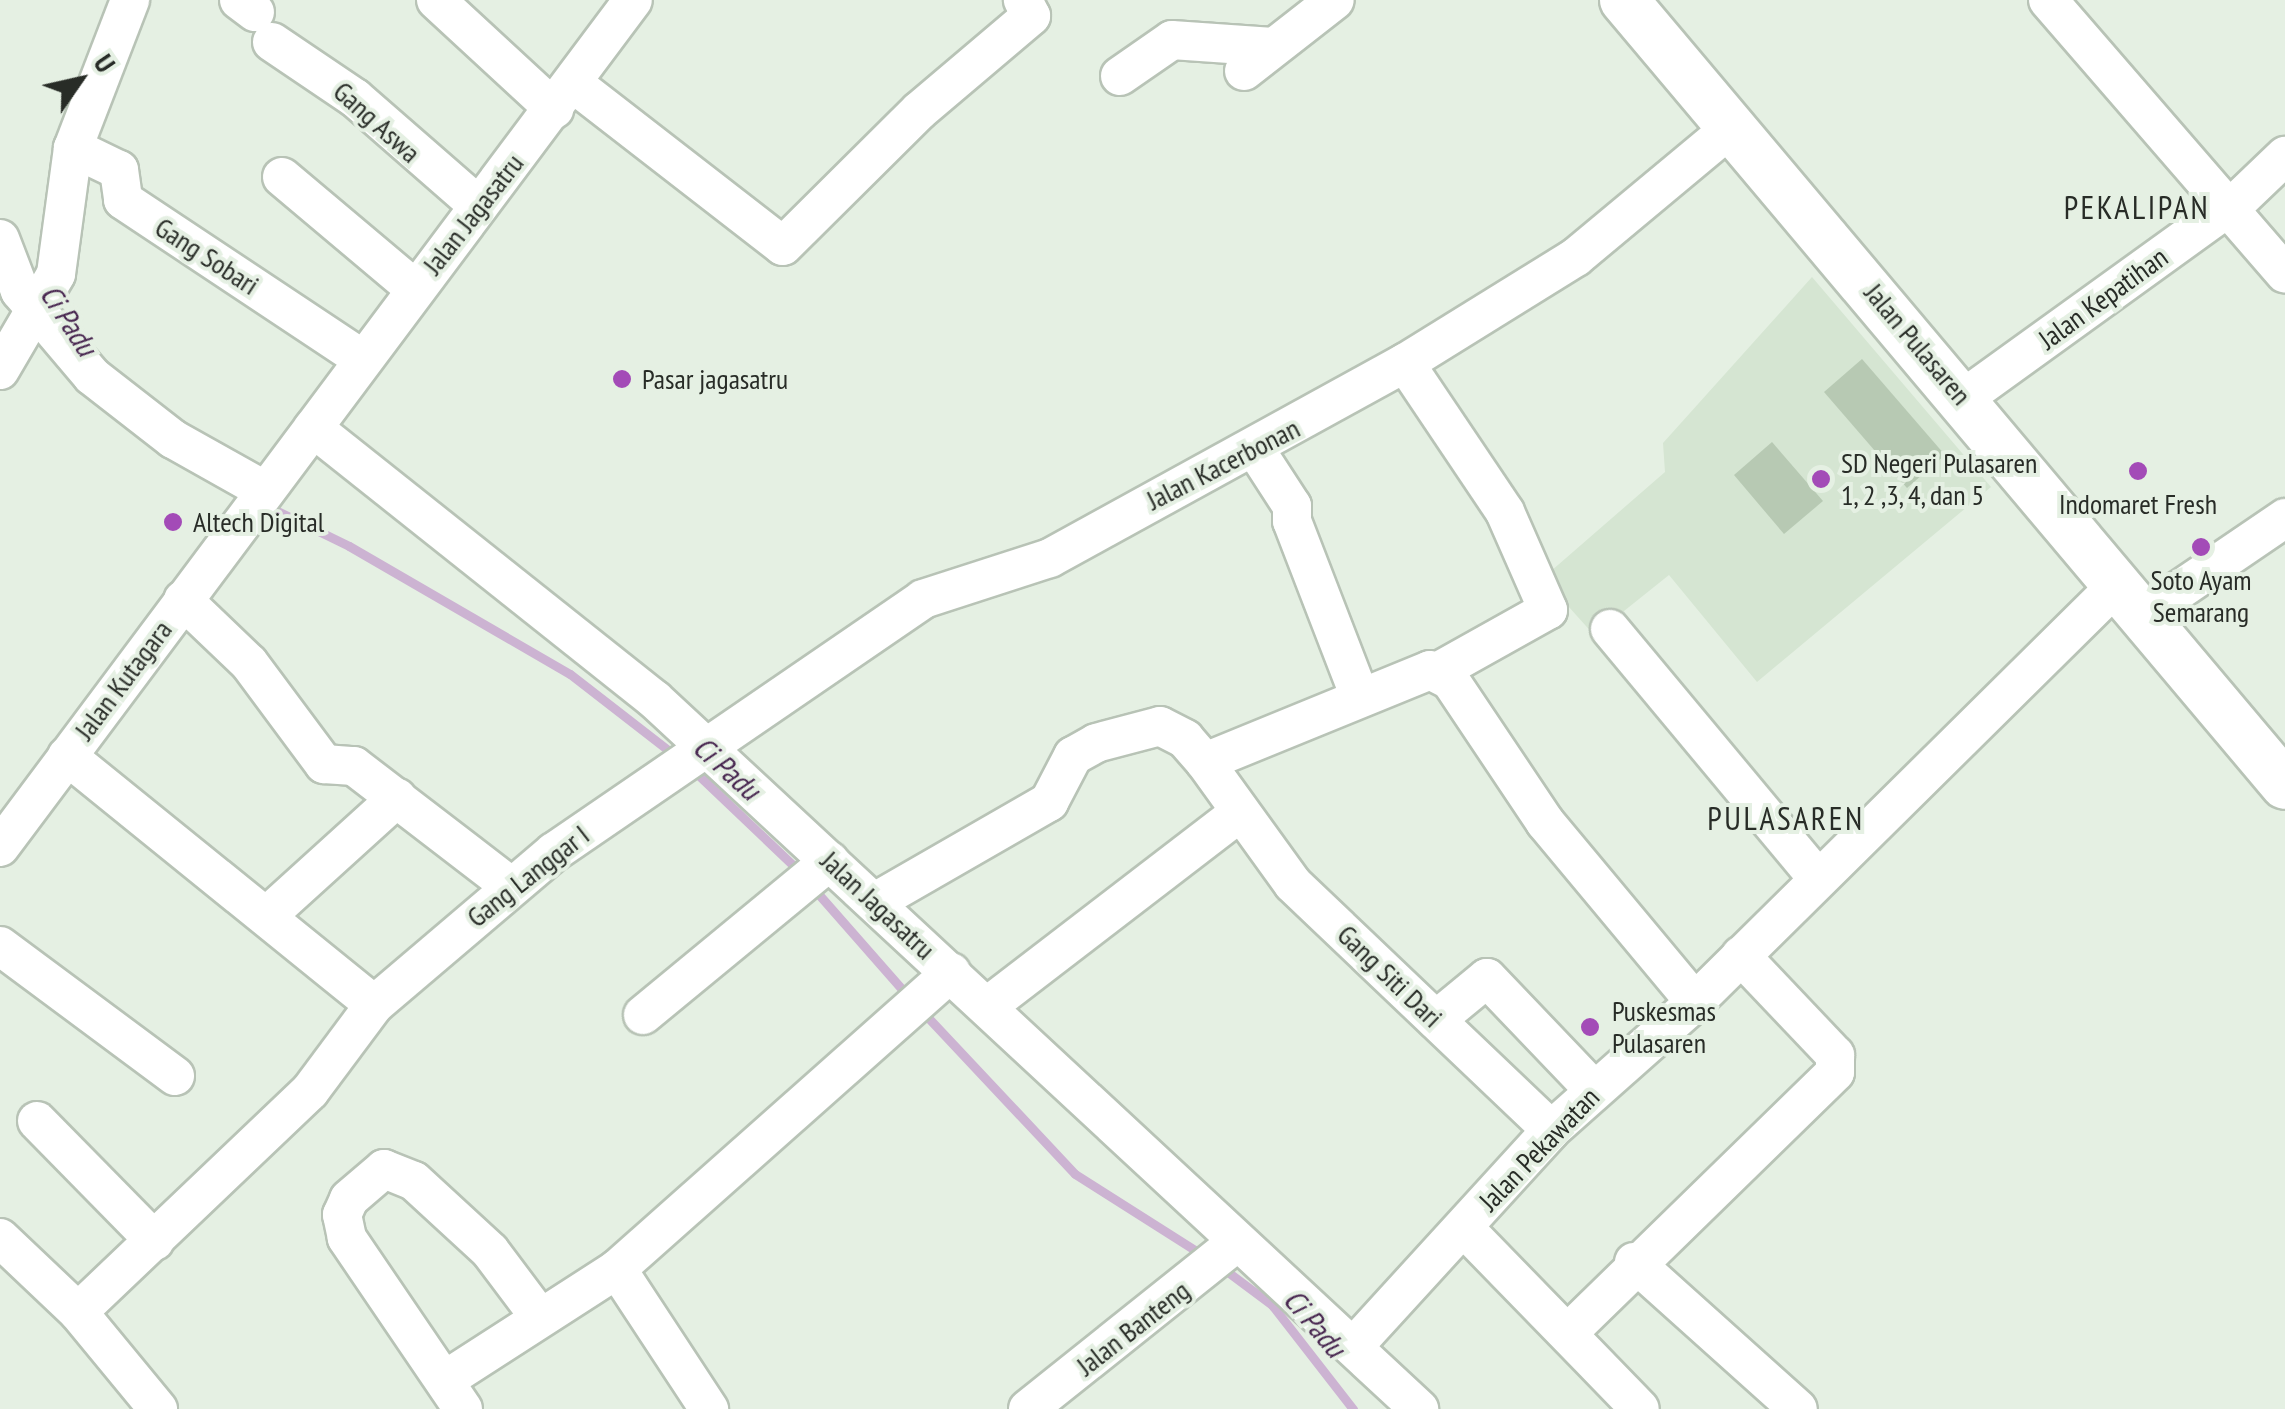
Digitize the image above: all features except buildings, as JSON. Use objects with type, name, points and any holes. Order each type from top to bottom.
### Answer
[{"type":"main road","name":"Jalan Pulasaren","points":[[1624,0],[1964,398],[2285,785]]},
{"type":"street","points":[[21,336],[61,258],[73,148],[130,0]]},
{"type":"street","points":[[436,0],[564,97],[783,246],[929,101],[1031,16],[1024,0]]},
{"type":"street","name":"Jalan Jagasatru","points":[[256,502],[414,288],[564,97],[632,0]]},
{"type":"street","points":[[1120,76],[1172,40],[1259,59],[1335,0]]},
{"type":"street","points":[[2048,0],[2285,274]]},
{"type":"street","name":"Gang Aswa","points":[[255,18],[479,206]]},
{"type":"street","name":"Jalan Kacerbonan","points":[[698,753],[923,599],[1050,558],[1256,449],[1406,363],[1576,257],[1733,126]]},
{"type":"street","name":"Gang Sobari","points":[[73,148],[119,170],[121,198],[361,358]]},
{"type":"street","name":"Jalan Kepatihan","points":[[1964,398],[2230,206],[2285,156]]},
{"type":"street","points":[[282,178],[414,288]]},
{"type":"street","points":[[0,239],[21,336],[256,502]]},
{"type":"street","points":[[1205,762],[1359,696],[1439,672],[1548,610],[1505,512],[1406,363]]},
{"type":"street","name":"Jalan Jagasatru","points":[[313,428],[606,658],[814,874],[875,902],[941,980],[990,1005],[1228,1250],[1354,1346],[1417,1409]]},
{"type":"street","points":[[1256,449],[1292,506],[1292,521],[1359,696]]},
{"type":"street","name":"Jalan Kutagara","points":[[0,847],[256,502]]},
{"type":"street","name":"Jalan Pekawatan","points":[[1354,1346],[1551,1130],[1696,1002],[1818,880],[2131,599],[2285,518]]},
{"type":"street","points":[[183,600],[250,663],[324,764],[354,766],[509,885]]},
{"type":"street","points":[[1610,629],[1818,880]]},
{"type":"street","points":[[1439,672],[1545,822],[1696,1002]]},
{"type":"street","name":"Gang Siti Dari","points":[[875,902],[1049,802],[1072,756],[1096,743],[1160,726],[1184,739],[1205,762],[1294,884],[1551,1130]]},
{"type":"street","name":"Gang Langgar I","points":[[78,1312],[310,1091],[374,1005],[509,885],[698,753]]},
{"type":"street","points":[[67,756],[269,914],[374,1005]]},
{"type":"street","points":[[269,914],[397,798]]},
{"type":"street","points":[[990,1005],[1239,813]]},
{"type":"street","points":[[643,1015],[814,874]]},
{"type":"street","points":[[0,946],[174,1076]]},
{"type":"street","points":[[1568,1333],[1634,1262],[1838,1065],[1741,956]]},
{"type":"street","points":[[1436,1020],[1487,978],[1594,1090]]},
{"type":"street","points":[[538,1316],[490,1251],[414,1181],[384,1169],[350,1199],[342,1215],[348,1238],[454,1394],[538,1316],[617,1269],[941,980]]},
{"type":"street","points":[[37,1121],[155,1242]]},
{"type":"street","points":[[1464,1228],[1568,1333],[1570,1342],[1640,1409]]},
{"type":"street","points":[[0,1238],[78,1312],[158,1409]]},
{"type":"street","name":"Jalan Banteng","points":[[1028,1409],[1228,1250]]},
{"type":"street","points":[[1634,1262],[1798,1409]]},
{"type":"street","points":[[617,1269],[710,1409]]},
{"type":"shaded area","name":"SD Negeri Pulasaren 1, 2 ,3, 4, dan 5","points":[[1812,277],[1991,487],[1757,682],[1669,575],[1594,635],[1543,578],[1665,472],[1663,443]]},
{"type":"shaded area","points":[[1862,359],[1945,455],[1907,488],[1824,392]]},
{"type":"shaded area","points":[[1772,442],[1823,501],[1784,534],[1734,475]]},
{"type":"waterway","name":"Ci Padu","points":[[265,505],[349,546],[570,674],[677,757]]},
{"type":"waterway","name":"Ci Padu","points":[[693,770],[801,873]]},
{"type":"waterway","name":"Ci Padu","points":[[814,889],[909,997]]},
{"type":"waterway","name":"Ci Padu","points":[[920,1009],[1075,1174],[1204,1256]]},
{"type":"waterway","name":"Ci Padu","points":[[1221,1267],[1272,1305],[1353,1409]]},
{"type":"place","name":"Pasar jagasatru","points":[[622,379]]},
{"type":"place","name":"Indomaret Fresh","points":[[2138,471]]},
{"type":"place","name":"SD Negeri Pulasaren 1, 2 ,3, 4, dan 5","points":[[1821,479]]},
{"type":"place","name":"Altech Digital","points":[[173,522]]},
{"type":"place","name":"Soto Ayam Semarang","points":[[2201,547]]},
{"type":"place","name":"Puskesmas Pulasaren","points":[[1590,1027]]},
{"type":"district","name":"PEKALIPAN","points":[[2137,207]]},
{"type":"district","name":"PULASAREN","points":[[1786,818]]}]
